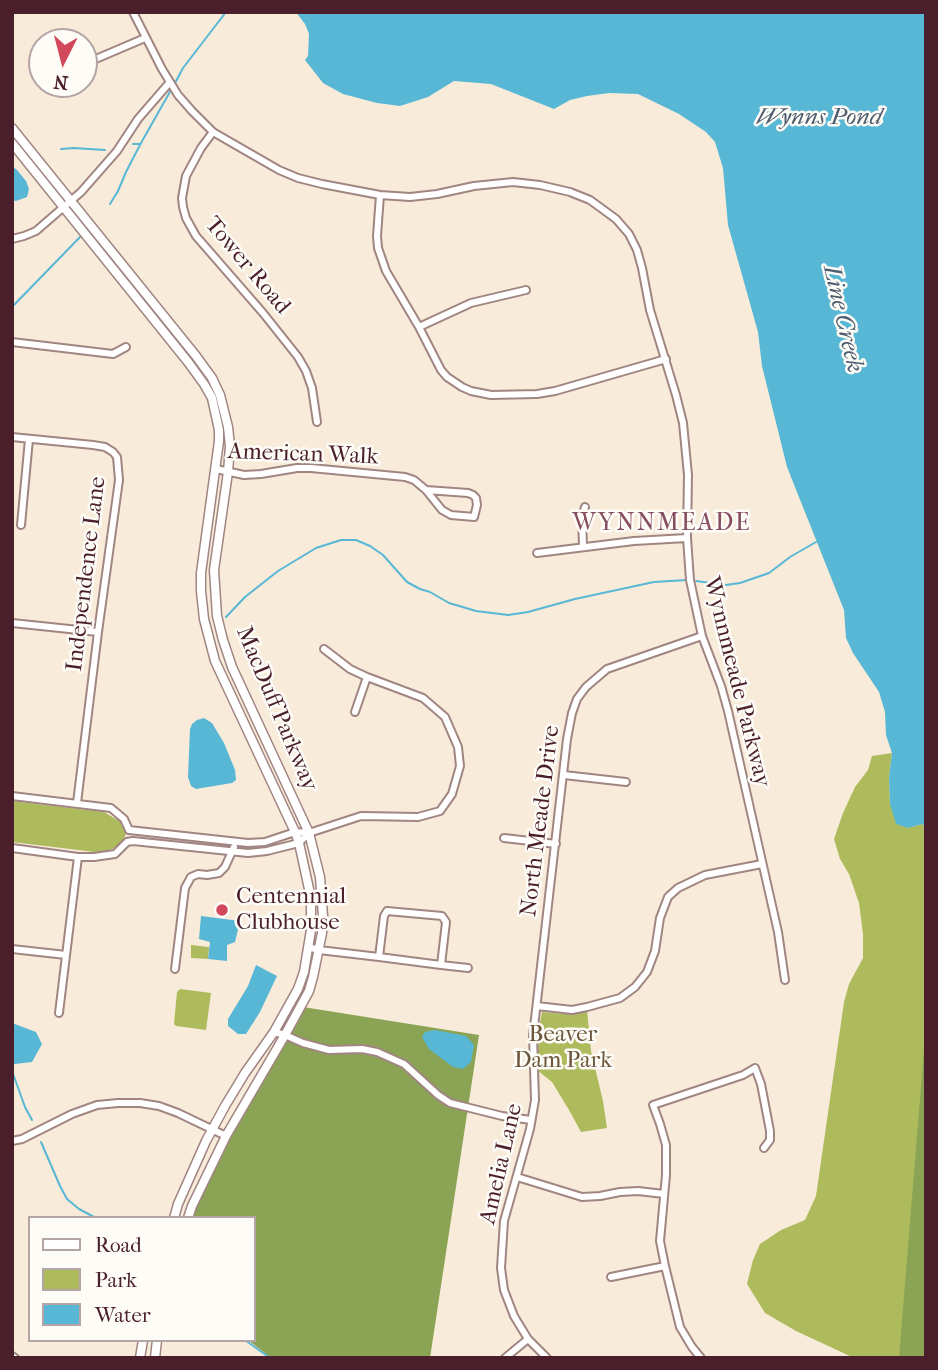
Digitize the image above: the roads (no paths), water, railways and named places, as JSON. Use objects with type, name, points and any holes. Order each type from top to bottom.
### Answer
[{"type":"street","name":"Wynnmeade Parkway","points":[[133,12],[170,82],[192,111],[213,132],[298,178],[380,195],[410,197],[513,182],[550,187],[590,200],[616,219],[629,234],[638,250],[650,310],[681,414],[687,454],[690,580],[702,636],[728,711],[778,932],[785,980]]},
{"type":"street","points":[[98,58],[145,38]]},
{"type":"street","points":[[12,239],[36,231],[81,191],[117,151],[138,119],[170,82]]},
{"type":"street","name":"MacDuff Parkway","points":[[12,128],[59,184],[67,203],[212,398],[219,430],[201,573],[204,619],[215,661],[295,832],[311,898],[308,947],[299,989],[274,1032],[245,1073],[213,1130],[175,1216]]},
{"type":"street","name":"Tower Road","points":[[213,132],[186,176],[182,198],[186,218],[196,236],[298,357],[312,388],[317,422]]},
{"type":"street","name":"MacDuff Parkway","points":[[12,143],[67,203],[212,378],[222,402],[230,446],[214,570],[217,615],[232,667],[309,833],[320,877],[323,916],[319,950],[309,991],[226,1136],[188,1216]]},
{"type":"street","points":[[380,195],[377,236],[386,271],[441,370],[462,387],[481,394],[521,396],[555,391],[666,359]]},
{"type":"street","points":[[419,327],[471,303],[526,290]]},
{"type":"street","points":[[12,342],[113,354],[126,347]]},
{"type":"street","name":"Independence Lane","points":[[12,438],[105,447],[117,457],[119,480],[77,803]]},
{"type":"street","points":[[21,525],[29,439]]},
{"type":"street","name":"American Walk","points":[[216,469],[244,475],[311,468],[404,477],[414,480],[426,490],[442,510],[451,515],[474,517],[477,505],[473,495],[426,490]]},
{"type":"street","points":[[583,546],[582,517],[585,507]]},
{"type":"street","points":[[537,554],[583,546],[687,538]]},
{"type":"street","points":[[12,623],[98,632]]},
{"type":"street","name":"North Meade Drive","points":[[533,1048],[572,713],[586,687],[607,669],[702,636]]},
{"type":"street","points":[[129,830],[235,842],[265,842],[295,832],[309,833],[361,816],[426,816],[440,811],[452,794],[460,766],[455,737],[445,717],[423,698],[350,669],[324,649]]},
{"type":"street","points":[[355,712],[367,677]]},
{"type":"street","points":[[564,775],[626,782]]},
{"type":"street","points":[[12,796],[111,808],[124,819],[129,830],[127,842],[115,854],[109,856],[78,857],[12,848]]},
{"type":"street","points":[[127,842],[248,853],[299,844],[309,833]]},
{"type":"street","points":[[504,838],[556,844]]},
{"type":"street","points":[[175,970],[185,888],[191,877],[219,873],[225,867],[235,842]]},
{"type":"street","points":[[59,1013],[78,857]]},
{"type":"street","points":[[537,1006],[572,1010],[620,998],[635,988],[647,972],[668,897],[678,888],[705,875],[762,864]]},
{"type":"street","points":[[379,957],[387,911],[442,916],[446,922],[441,965]]},
{"type":"street","points":[[308,947],[468,968]]},
{"type":"street","points":[[12,949],[66,955]]},
{"type":"street","points":[[274,1032],[328,1049],[377,1052],[404,1064],[450,1103],[531,1120]]},
{"type":"street","name":"Amelia Lane","points":[[533,1048],[536,1093],[504,1221],[501,1268],[504,1290],[514,1316],[528,1339],[548,1358]]},
{"type":"street","points":[[701,1358],[680,1327],[660,1241],[666,1145],[653,1105],[755,1068],[761,1084],[769,1131],[770,1140],[764,1148]]},
{"type":"street","points":[[12,1141],[23,1139],[72,1114],[97,1105],[118,1103],[159,1105],[226,1136]]},
{"type":"street","points":[[517,1177],[582,1197],[638,1191],[664,1194]]},
{"type":"street","points":[[611,1277],[665,1266]]},
{"type":"street","points":[[505,1358],[528,1339]]},
{"type":"water","name":"Wynns Pond","points":[[296,12],[926,12],[926,828],[922,824],[908,828],[896,824],[890,804],[892,753],[886,735],[885,712],[879,692],[846,638],[844,610],[787,467],[762,366],[758,332],[728,225],[723,168],[715,142],[706,132],[679,114],[638,94],[609,93],[587,96],[570,100],[554,109],[491,84],[454,81],[428,97],[400,106],[343,94],[323,83],[305,60],[308,56],[309,34]]},
{"type":"water","points":[[12,166],[26,181],[29,189],[27,197],[16,201],[12,200]]},
{"type":"water","points":[[204,718],[212,723],[224,743],[235,770],[236,780],[196,789],[191,786],[188,777],[190,729],[197,720]]},
{"type":"water","points":[[201,916],[240,921],[235,942],[227,945],[227,961],[208,959],[210,942],[199,939]]},
{"type":"water","points":[[256,965],[277,976],[246,1034],[238,1034],[228,1026],[228,1019],[248,986]]},
{"type":"water","points":[[12,1023],[36,1032],[42,1044],[32,1062],[12,1063]]},
{"type":"water","points":[[435,1030],[466,1036],[474,1045],[471,1062],[463,1069],[453,1067],[429,1049],[422,1037],[425,1032]]},
{"type":"waterway","points":[[174,85],[183,68],[226,12]]},
{"type":"waterway","points":[[110,204],[171,90]]},
{"type":"waterway","points":[[133,144],[140,144]]},
{"type":"waterway","points":[[61,149],[105,150]]},
{"type":"waterway","points":[[12,307],[81,236]]},
{"type":"waterway","points":[[226,617],[245,597],[278,571],[316,548],[341,540],[356,540],[370,546],[383,555],[407,582],[449,603],[476,611],[508,615],[654,582],[687,580]]},
{"type":"waterway","points":[[696,581],[726,585],[740,583],[769,573],[816,542]]},
{"type":"waterway","points":[[12,1071],[32,1120]]},
{"type":"waterway","points":[[41,1142],[67,1199],[92,1216]]},
{"type":"waterway","points":[[248,1342],[270,1358]]},
{"type":"place","name":"Centennial Clubhouse","points":[[222,910]]},
{"type":"district","name":"WYNNMEADE","points":[[662,524]]},
{"type":"water label","name":"Line Creek","points":[[842,319]]},
{"type":"park label","name":"Beaver Dam Park","points":[[563,1048]]}]
